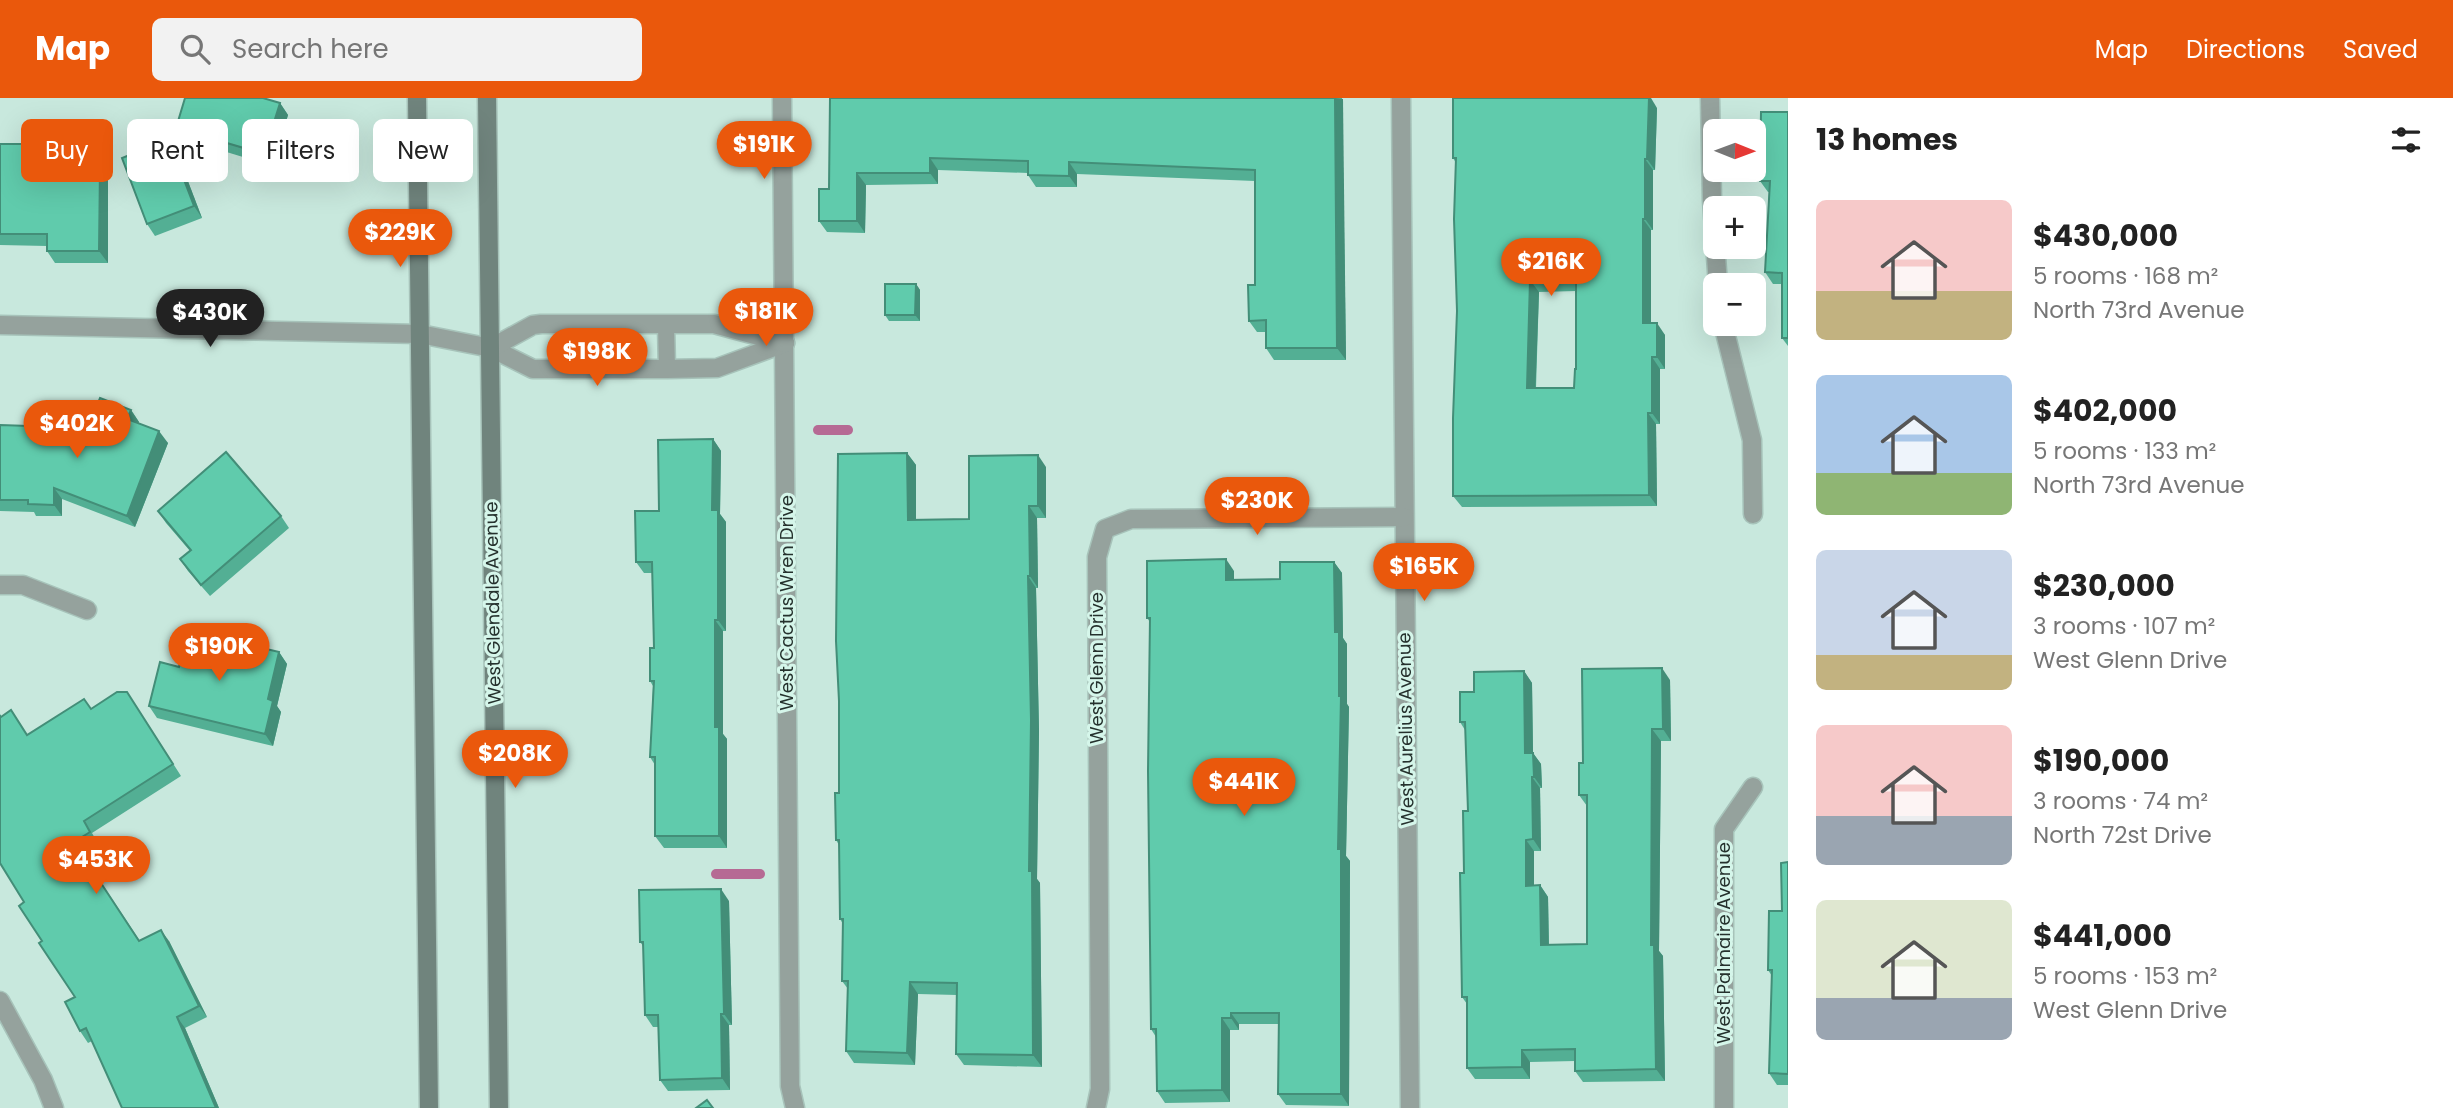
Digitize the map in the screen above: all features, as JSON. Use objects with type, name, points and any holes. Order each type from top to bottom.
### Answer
[{"type":"main road","points":[[417,98],[429,1108]]},
{"type":"main road","name":"West Glendale Avenue","points":[[487,98],[499,1108]]},
{"type":"street","name":"West Cactus Wren Drive","points":[[782,98],[790,1086],[795,1108]]},
{"type":"street","name":"West Aurelius Avenue","points":[[1401,98],[1410,1108]]},
{"type":"street","points":[[1710,98],[1716,273]]},
{"type":"street","points":[[491,348],[533,325],[714,324],[785,343]]},
{"type":"street","points":[[0,326],[420,334],[491,348],[533,369],[717,368],[785,343]]},
{"type":"street","points":[[1726,336],[1752,440],[1754,514]]},
{"type":"street","name":"West Glenn Drive","points":[[1096,1108],[1100,1089],[1097,557],[1105,529],[1131,519],[1404,517]]},
{"type":"street","points":[[0,585],[23,585],[87,610]]},
{"type":"street","name":"West Palmaire Avenue","points":[[1724,1108],[1724,829],[1753,788]]},
{"type":"street","points":[[0,1001],[43,1080],[54,1108]]},
{"type":"lane","points":[[667,325],[667,369]]},
{"type":"building","points":[[185,98],[263,98],[280,103],[275,119],[242,119],[242,148],[228,143],[228,119],[179,119]]},
{"type":"building","points":[[830,98],[1335,98],[1337,348],[1266,348],[1266,320],[1249,321],[1248,285],[1255,285],[1255,170],[1069,162],[1069,176],[1028,175],[1028,161],[930,158],[930,173],[857,173],[857,221],[819,221],[819,189],[829,189]]},
{"type":"building","points":[[1453,98],[1649,98],[1643,219],[1643,323],[1657,323],[1657,357],[1652,357],[1652,413],[1648,413],[1649,495],[1453,496],[1457,311],[1454,219],[1456,158],[1453,158]],"holes":[[[1576,279],[1574,388],[1527,388],[1530,280]]]},
{"type":"building","points":[[1761,112],[1788,112],[1788,338],[1782,338],[1782,273],[1765,272],[1770,181],[1766,181],[1766,119],[1761,119]]},
{"type":"building","points":[[0,144],[21,144],[21,182],[100,182],[99,251],[47,251],[47,234],[0,234]]},
{"type":"building","points":[[127,156],[127,171],[122,158]]},
{"type":"building","points":[[131,182],[185,182],[194,206],[147,224]]},
{"type":"building","points":[[885,284],[916,284],[915,315],[885,315]]},
{"type":"building","points":[[100,398],[131,410],[127,419],[159,431],[127,516],[54,488],[54,505],[28,504],[28,500],[0,500],[0,425],[88,428]]},
{"type":"building","points":[[713,439],[712,510],[718,510],[715,727],[719,727],[719,836],[655,836],[655,757],[650,757],[654,681],[650,681],[650,648],[654,648],[652,562],[636,562],[635,511],[659,511],[658,440]]},
{"type":"building","points":[[226,452],[281,516],[201,585],[180,559],[191,550],[158,511]]},
{"type":"building","points":[[907,453],[908,520],[969,519],[969,456],[1038,455],[1038,506],[1029,506],[1028,576],[1033,1055],[956,1054],[957,983],[910,982],[907,1053],[846,1051],[848,981],[842,981],[843,919],[840,919],[839,840],[836,840],[835,793],[839,793],[836,641],[838,454]]},
{"type":"building","points":[[1226,559],[1226,580],[1280,579],[1280,562],[1334,562],[1335,632],[1339,632],[1341,696],[1338,849],[1341,849],[1341,1094],[1278,1094],[1279,1013],[1231,1013],[1231,1018],[1222,1018],[1222,1090],[1157,1091],[1156,1029],[1151,1029],[1148,771],[1150,618],[1147,618],[1147,561]]},
{"type":"building","points":[[187,630],[279,652],[268,699],[273,701],[265,734],[149,706],[160,662],[179,667]]},
{"type":"building","points":[[1662,668],[1663,729],[1652,729],[1651,945],[1654,945],[1656,1069],[1575,1071],[1575,1049],[1522,1050],[1522,1067],[1467,1068],[1467,997],[1462,997],[1460,873],[1464,873],[1463,811],[1468,811],[1465,722],[1460,722],[1460,692],[1474,692],[1474,672],[1524,671],[1525,753],[1533,753],[1534,777],[1533,839],[1526,840],[1526,886],[1540,885],[1541,945],[1587,944],[1587,795],[1579,795],[1579,763],[1583,763],[1582,669]]},
{"type":"building","points":[[117,692],[127,692],[173,764],[84,821],[90,832],[74,842],[139,941],[161,930],[199,1006],[177,1017],[216,1108],[122,1108],[86,1028],[80,1031],[65,1002],[75,997],[39,943],[42,941],[19,906],[24,902],[0,863],[0,716],[11,710],[27,735],[84,699],[91,709]]},
{"type":"building","points":[[1788,862],[1788,1074],[1769,1073],[1772,970],[1768,970],[1769,911],[1782,911],[1781,863]]},
{"type":"building","points":[[721,889],[724,1014],[721,1014],[722,1078],[660,1080],[658,1015],[645,1015],[639,890]]},
{"type":"building","points":[[707,1100],[713,1108],[696,1108]]},
{"type":"waterway","points":[[818,430],[848,430]]},
{"type":"waterway","points":[[716,874],[760,874]]}]
